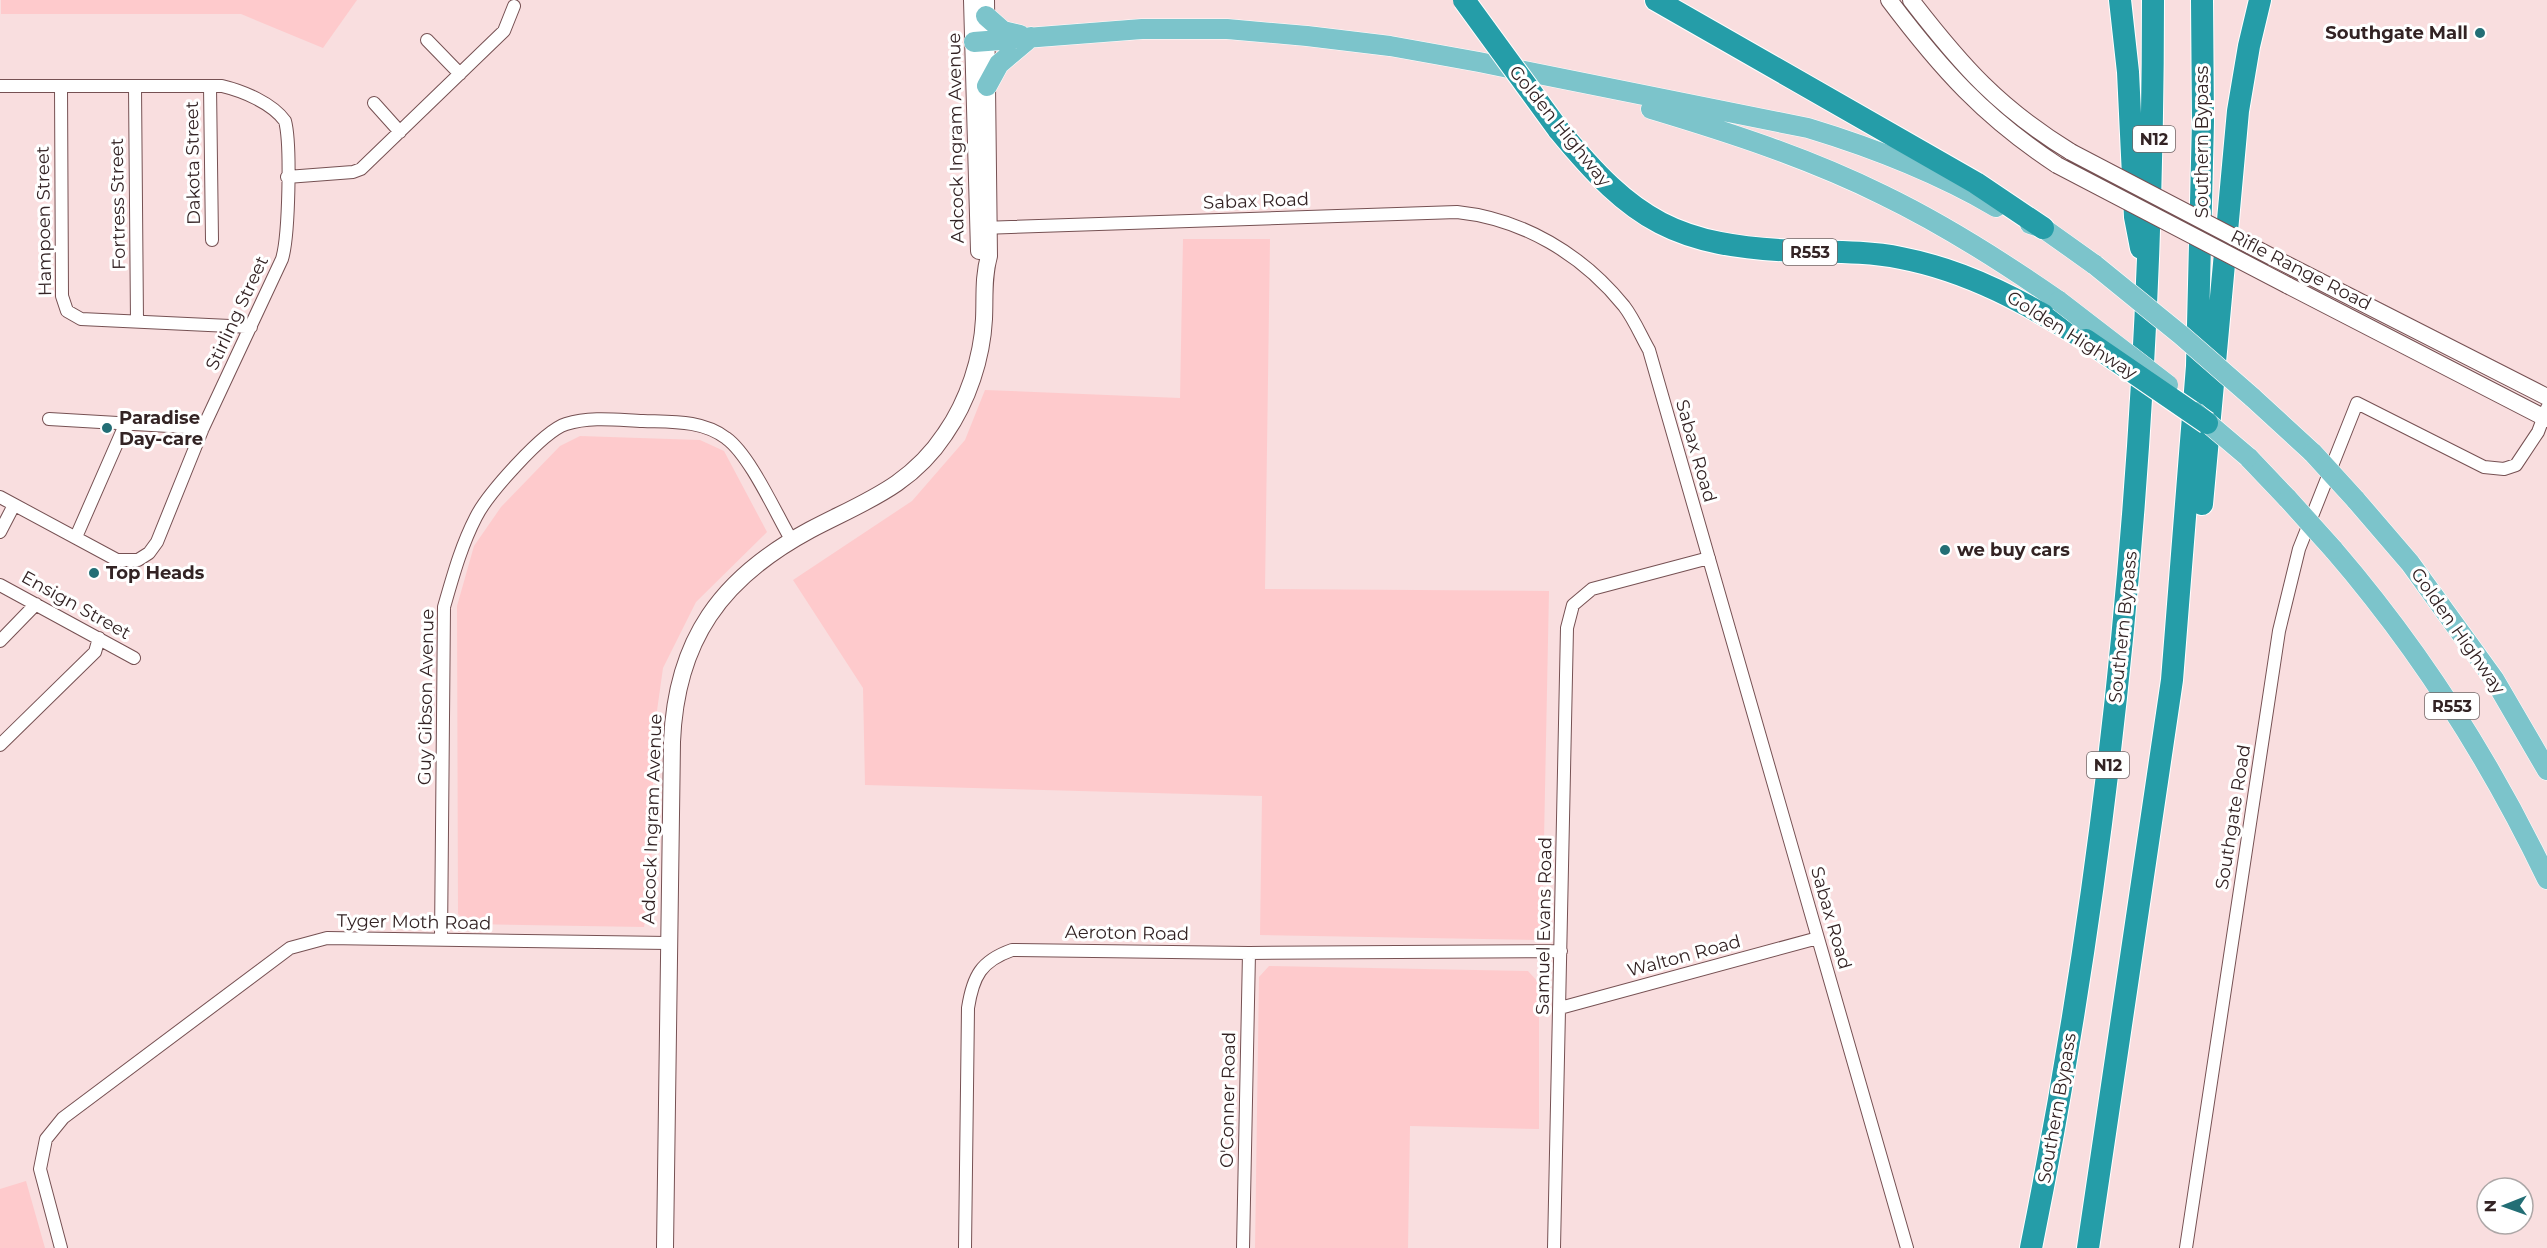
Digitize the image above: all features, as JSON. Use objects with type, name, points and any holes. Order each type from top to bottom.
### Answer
[{"type":"highway","name":"Golden Highway","points":[[1464,0],[1558,129],[1588,166],[1621,198],[1654,220],[1682,234],[1746,248],[1866,253],[1936,267],[1995,288],[2086,340],[2207,423]]},
{"type":"highway","name":"Golden Highway","points":[[1656,0],[1976,183],[2043,228]]},
{"type":"highway","points":[[2120,0],[2128,72],[2135,217],[2149,278]]},
{"type":"highway","name":"Southern Bypass","points":[[2031,1248],[2061,1098],[2102,812],[2133,530],[2149,278],[2154,141],[2153,0]]},
{"type":"highway","name":"Southern Bypass","points":[[2088,1248],[2172,680],[2197,366],[2203,178],[2202,0]]},
{"type":"highway","points":[[2172,680],[2196,565],[2238,111],[2249,46],[2260,0]]},
{"type":"main road","points":[[986,8],[1003,31],[1031,37]]},
{"type":"main road","points":[[981,42],[1142,29],[1227,29],[1390,46],[1808,128],[1867,146],[1923,169],[2013,217],[2043,228]]},
{"type":"main road","points":[[987,86],[999,64],[1031,37]]},
{"type":"main road","points":[[1549,78],[1738,135],[1852,180],[1965,240],[2059,301],[2159,378],[2207,423]]},
{"type":"main road","name":"Golden Highway","points":[[2043,228],[2094,265],[2181,335],[2313,453],[2410,563],[2487,669],[2547,770]]},
{"type":"main road","name":"Golden Highway","points":[[2207,423],[2248,457],[2375,597],[2446,696],[2511,803],[2547,879]]},
{"type":"street","name":"Adcock Ingram Avenue","points":[[665,1248],[672,732],[682,672],[697,636],[731,587],[770,552],[880,496],[912,471],[946,434],[975,372],[984,318],[984,274],[979,256],[984,228],[987,86],[972,0]]},
{"type":"street","name":"Rifle Range Road","points":[[1889,0],[1929,53],[1981,109],[2023,143],[2057,165],[2362,324],[2546,415]]},
{"type":"street","name":"Rifle Range Road","points":[[1911,0],[1948,48],[1984,89],[2038,132],[2071,152],[2272,257],[2547,397]]},
{"type":"street","points":[[287,177],[358,171],[504,31],[514,6]]},
{"type":"street","name":"Adcock Ingram Avenue","points":[[984,228],[981,42],[986,8]]},
{"type":"street","points":[[427,40],[460,74]]},
{"type":"street","name":"Stirling Street","points":[[0,497],[125,561],[138,560],[149,553],[157,542],[182,486],[203,428],[284,252],[287,177],[287,129],[283,118],[235,89],[210,86],[2,88]]},
{"type":"street","name":"Dakota Street","points":[[210,86],[212,240]]},
{"type":"street","name":"Hampoen Street","points":[[61,87],[63,303],[67,311],[76,318],[251,327]]},
{"type":"street","name":"Fortress Street","points":[[135,87],[137,321]]},
{"type":"street","points":[[374,103],[400,132]]},
{"type":"street","name":"Sabax Road","points":[[984,228],[1457,212],[1503,220],[1534,233],[1561,248],[1599,279],[1625,308],[1649,350],[1907,1248]]},
{"type":"street","name":"Southgate Road","points":[[2186,1248],[2279,632],[2299,549],[2357,403],[2484,467],[2495,470],[2516,465],[2525,454],[2546,415]]},
{"type":"street","points":[[49,419],[203,428]]},
{"type":"street","name":"Guy Gibson Avenue","points":[[441,940],[444,607],[458,558],[477,514],[526,455],[549,433],[566,424],[592,420],[684,422],[705,427],[735,446],[792,541]]},
{"type":"street","points":[[76,537],[125,425]]},
{"type":"street","points":[[0,532],[14,506]]},
{"type":"street","name":"Samuel Evans Road","points":[[1554,1248],[1567,628],[1573,605],[1592,589],[1709,558]]},
{"type":"street","name":"Ensign Street","points":[[0,585],[134,658]]},
{"type":"street","points":[[0,641],[36,604]]},
{"type":"street","points":[[0,745],[94,652],[99,638]]},
{"type":"street","name":"Tyger Moth Road","points":[[61,1248],[40,1169],[46,1138],[63,1118],[290,948],[327,938],[669,943]]},
{"type":"street","name":"Walton Road","points":[[1560,1008],[1818,938]]},
{"type":"street","name":"Aeroton Road","points":[[965,1248],[968,1008],[975,976],[993,957],[1012,950],[1561,951]]},
{"type":"street","name":"O'Conner Road","points":[[1243,1248],[1249,952]]},
{"type":"shaded area","points":[[1,0],[357,0],[323,48],[241,14],[1,14]]},
{"type":"shaded area","points":[[1183,239],[1270,239],[1265,589],[1549,591],[1542,940],[1260,935],[1262,796],[865,785],[863,688],[793,580],[912,501],[965,440],[985,390],[1180,398]]},
{"type":"shaded area","points":[[580,436],[700,440],[724,451],[767,532],[696,602],[663,668],[654,732],[651,889],[644,927],[468,924],[458,914],[457,606],[474,546],[501,507],[560,446]]},
{"type":"shaded area","points":[[1269,966],[1528,971],[1539,983],[1539,1129],[1410,1126],[1408,1248],[1255,1248],[1259,977]]},
{"type":"shaded area","points":[[26,1181],[45,1248],[0,1248],[0,1189]]},
{"type":"place","name":"Southgate Mall","points":[[2480,33]]},
{"type":"place","name":"Paradise Day-care","points":[[107,428]]},
{"type":"place","name":"we buy cars","points":[[1945,550]]},
{"type":"place","name":"Top Heads","points":[[94,573]]}]
